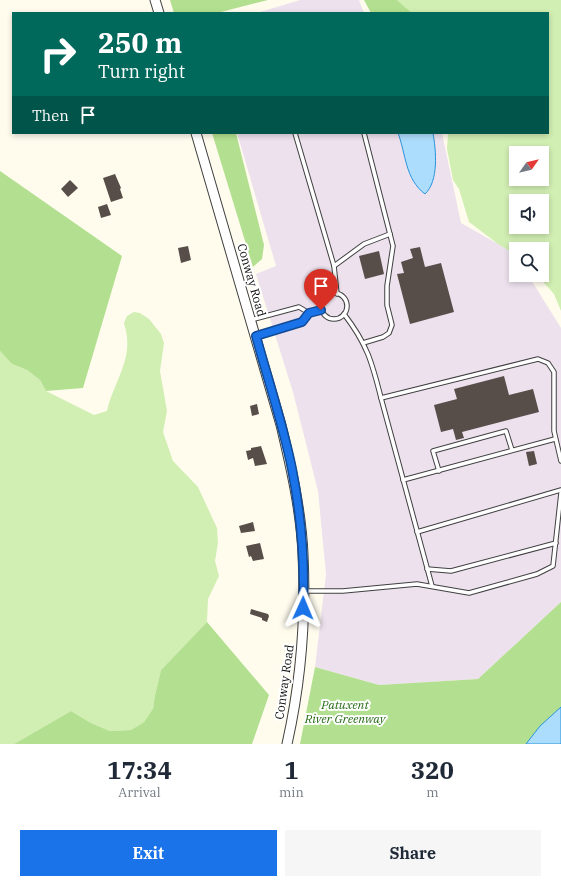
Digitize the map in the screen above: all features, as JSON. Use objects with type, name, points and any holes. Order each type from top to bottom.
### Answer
[{"type":"street","points":[[155,0],[159,12]]},
{"type":"street","name":"Conway Road","points":[[196,134],[281,425],[292,469],[299,515],[303,553],[304,591],[302,637],[297,684],[287,744]]},
{"type":"lane","points":[[295,134],[334,266],[337,294]]},
{"type":"lane","points":[[363,343],[383,337],[389,333],[392,325],[387,305],[387,286],[393,246],[364,134]]},
{"type":"lane","points":[[334,266],[364,244],[390,234]]},
{"type":"lane","points":[[328,294],[337,294],[344,299],[346,303],[346,311],[337,319],[329,318],[321,310],[322,301],[328,294]]},
{"type":"lane","points":[[251,320],[299,307],[309,313]]},
{"type":"lane","points":[[256,336],[302,322],[309,313],[321,310]]},
{"type":"lane","points":[[344,314],[359,334],[372,362],[432,586]]},
{"type":"lane","points":[[381,398],[538,359],[548,363],[554,372],[554,431],[561,461]]},
{"type":"lane","points":[[439,471],[433,451],[506,431],[512,450]]},
{"type":"lane","points":[[403,480],[555,438]]},
{"type":"lane","points":[[304,591],[343,591],[417,584],[469,593],[538,574],[553,566],[561,492],[417,532]]},
{"type":"lane","points":[[427,569],[451,571],[556,543]]},
{"type":"shaded area","points":[[300,0],[359,0],[364,12],[260,12]]},
{"type":"shaded area","points":[[237,134],[442,134],[461,223],[509,250],[509,282],[532,282],[561,328],[561,602],[478,679],[379,685],[315,667],[326,574],[318,491],[293,392],[256,274],[276,266]]},
{"type":"green space","points":[[170,0],[268,0],[221,12],[174,12]]},
{"type":"green space","points":[[364,0],[397,0],[411,12],[370,12]]},
{"type":"green space","points":[[397,0],[561,0],[561,311],[554,294],[543,282],[549,282],[549,242],[509,242],[509,251],[498,244],[469,222],[459,189],[453,180],[447,149],[448,134],[549,134],[549,12],[411,12]]},
{"type":"green space","points":[[212,134],[236,134],[264,245],[262,259],[253,267]]},
{"type":"green space","points":[[0,171],[122,256],[83,388],[46,391],[40,380],[27,370],[12,364],[0,351]]},
{"type":"green space","points":[[134,312],[140,313],[149,319],[161,334],[164,343],[160,371],[167,411],[163,432],[173,461],[198,487],[217,528],[218,543],[215,561],[219,576],[208,599],[207,622],[161,670],[153,710],[144,722],[131,730],[110,731],[91,723],[71,711],[14,744],[0,744],[0,351],[12,364],[27,370],[40,380],[46,391],[94,415],[107,411],[126,357],[127,336],[124,323],[127,316]]},
{"type":"green space","name":"Patuxent River Greenway","points":[[561,602],[561,744],[300,744],[315,667],[379,685],[478,679]]},
{"type":"green space","points":[[207,622],[269,695],[252,744],[14,744],[71,711],[91,723],[110,731],[131,730],[144,722],[153,709],[161,670]]},
{"type":"water","points":[[398,134],[433,134],[435,165],[433,181],[425,194],[413,181],[407,166]]},
{"type":"water","points":[[561,707],[561,744],[526,744],[540,726]]},
{"type":"building","points":[[115,174],[121,188],[123,198],[111,202],[103,178]]},
{"type":"building","points":[[70,180],[78,188],[68,197],[61,189]]},
{"type":"building","points":[[107,204],[111,215],[101,218],[98,207]]},
{"type":"building","points":[[188,246],[191,260],[181,263],[178,248]]},
{"type":"building","points":[[420,247],[425,267],[441,263],[454,312],[410,324],[397,274],[404,273],[401,262],[413,258],[410,249]]},
{"type":"building","points":[[379,251],[384,274],[365,279],[359,256]]},
{"type":"building","points":[[504,376],[509,395],[533,389],[539,412],[462,432],[464,438],[456,440],[453,429],[441,432],[434,405],[457,399],[454,389]]},
{"type":"building","points":[[257,404],[259,414],[252,416],[250,406]]},
{"type":"building","points":[[261,446],[267,464],[255,466],[253,458],[248,460],[246,451],[251,450],[251,448]]},
{"type":"building","points":[[534,451],[537,464],[529,466],[526,452]]},
{"type":"building","points":[[253,522],[255,531],[241,533],[239,526]]},
{"type":"building","points":[[260,543],[264,559],[253,561],[251,556],[249,557],[246,546]]},
{"type":"building","points":[[251,609],[268,614],[269,616],[267,622],[262,620],[262,618],[250,614]]},
{"type":"route","points":[[303,608],[303,553],[292,469],[256,336],[302,322],[309,313],[321,310]]}]
